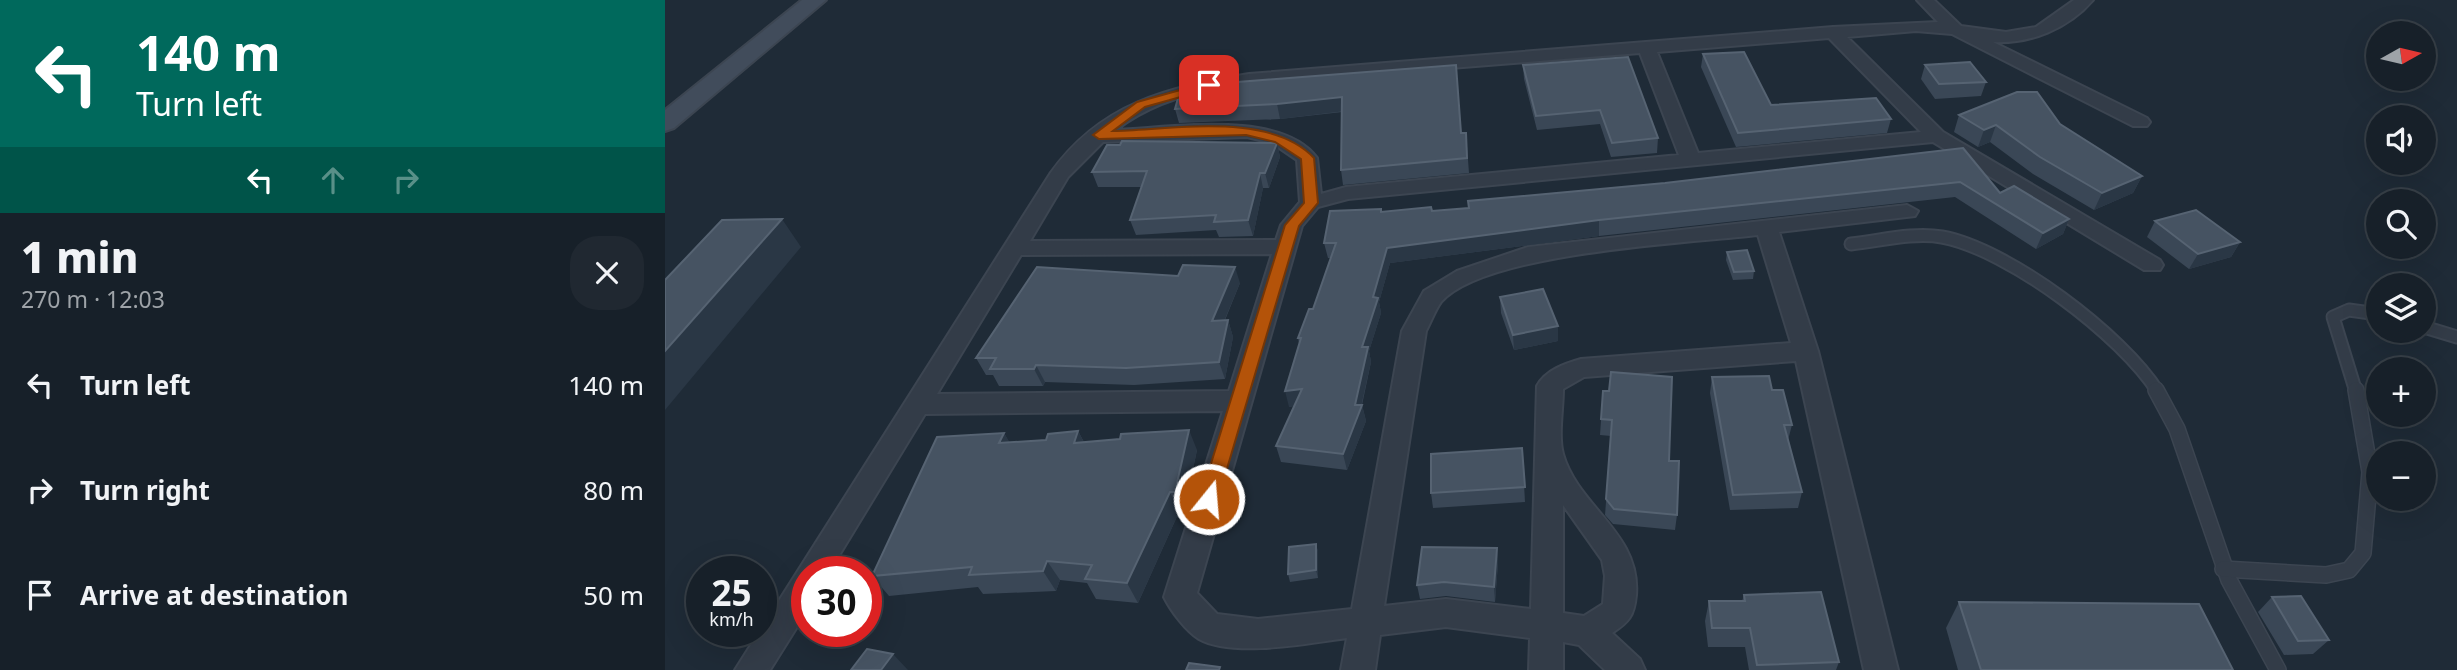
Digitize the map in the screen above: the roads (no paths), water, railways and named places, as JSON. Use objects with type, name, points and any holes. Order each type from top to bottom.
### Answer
[{"type":"main road","points":[[665,123],[815,0]]},
{"type":"street","points":[[1924,0],[1954,29],[2140,122]]},
{"type":"street","points":[[823,556],[1060,174],[1099,135],[1141,104],[1189,89],[1225,83],[1833,32],[1934,25],[2006,39],[2037,33],[2085,0]]},
{"type":"street","points":[[1833,32],[1935,136],[2152,265]]},
{"type":"street","points":[[1647,48],[1691,161]]},
{"type":"street","points":[[1099,135],[1247,131],[1279,139],[1307,158],[1311,203]]},
{"type":"street","points":[[1550,456],[1583,512],[1616,555],[1622,584],[1618,612],[1587,631],[1446,613],[1258,634],[1209,628],[1180,597],[1292,225],[1311,203],[1346,193],[1935,136]]},
{"type":"street","points":[[1358,670],[1414,331],[1432,297],[1465,276],[1528,254],[1907,211]]},
{"type":"street","points":[[1767,228],[1806,351],[1881,670]]},
{"type":"street","points":[[1014,248],[1285,247]]},
{"type":"street","points":[[1546,670],[1550,386],[1563,375],[1581,368],[1806,351]]},
{"type":"street","points":[[917,404],[1238,401]]},
{"type":"street","points":[[752,670],[791,608]]},
{"type":"street","points":[[1587,631],[1628,670]]},
{"type":"lane","points":[[1850,244],[1941,237],[1974,246],[2051,291],[2110,339],[2145,375],[2169,409],[2223,569],[2278,670]]},
{"type":"lane","points":[[2223,569],[2326,575],[2349,570],[2363,554],[2370,472],[2355,386],[2333,317],[2339,311],[2366,312]]},
{"type":"lane","points":[[2436,331],[2457,337]]}]
